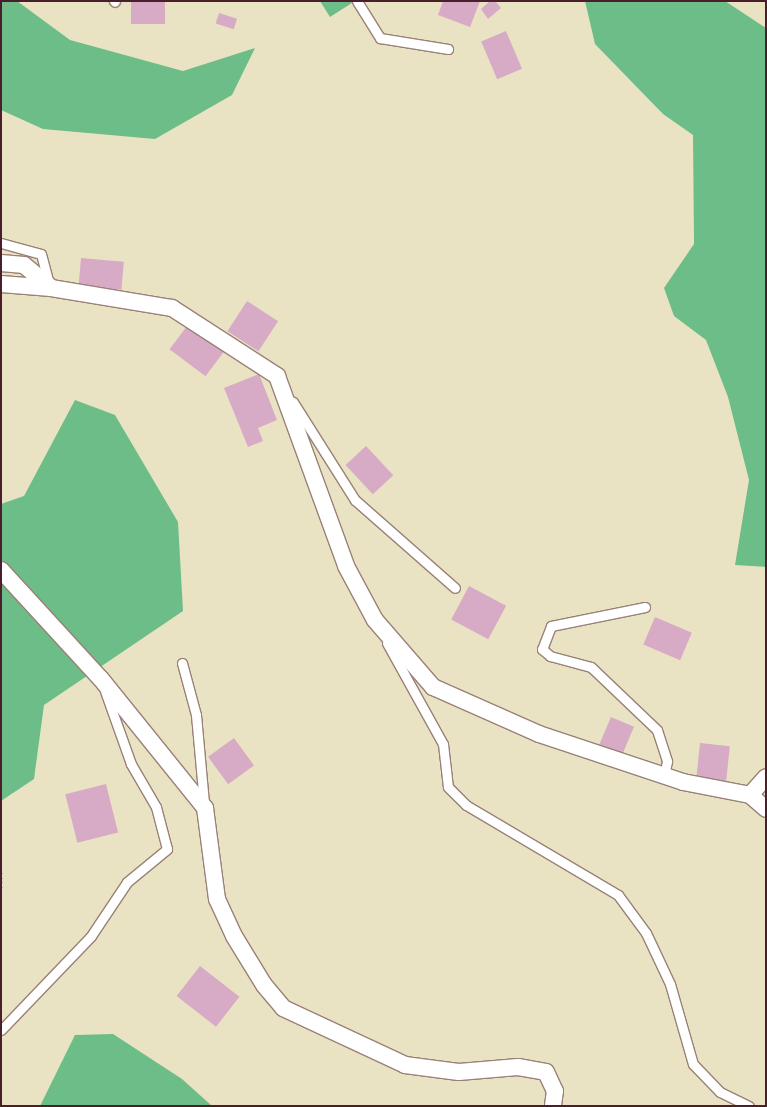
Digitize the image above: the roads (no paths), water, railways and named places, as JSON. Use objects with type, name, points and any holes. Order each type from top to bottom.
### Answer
[{"type":"street","points":[[1,263],[24,265],[51,288]]},
{"type":"street","points":[[1,284],[51,288],[172,308],[277,376],[346,566],[375,620],[433,686],[539,734],[664,776],[750,795],[766,809]]},
{"type":"street","points":[[1,570],[101,679],[205,808],[216,899],[234,936],[264,985],[283,1008],[405,1064],[459,1072],[518,1067],[546,1072],[555,1092],[553,1106]]},
{"type":"street","points":[[750,795],[766,777]]},
{"type":"lane","points":[[356,1],[380,38],[448,49]]},
{"type":"lane","points":[[1,243],[41,254],[51,288]]},
{"type":"lane","points":[[277,376],[355,500],[455,588]]},
{"type":"lane","points":[[645,607],[551,626],[542,649],[550,656],[591,667],[657,730],[667,762],[664,776]]},
{"type":"lane","points":[[375,620],[443,744],[448,787],[466,805],[618,895],[646,933],[670,984],[693,1064],[720,1092],[749,1106]]},
{"type":"lane","points":[[182,663],[196,715],[205,808]]},
{"type":"lane","points":[[1,1030],[91,936],[127,882],[166,849],[156,807],[130,764],[101,679]]}]
